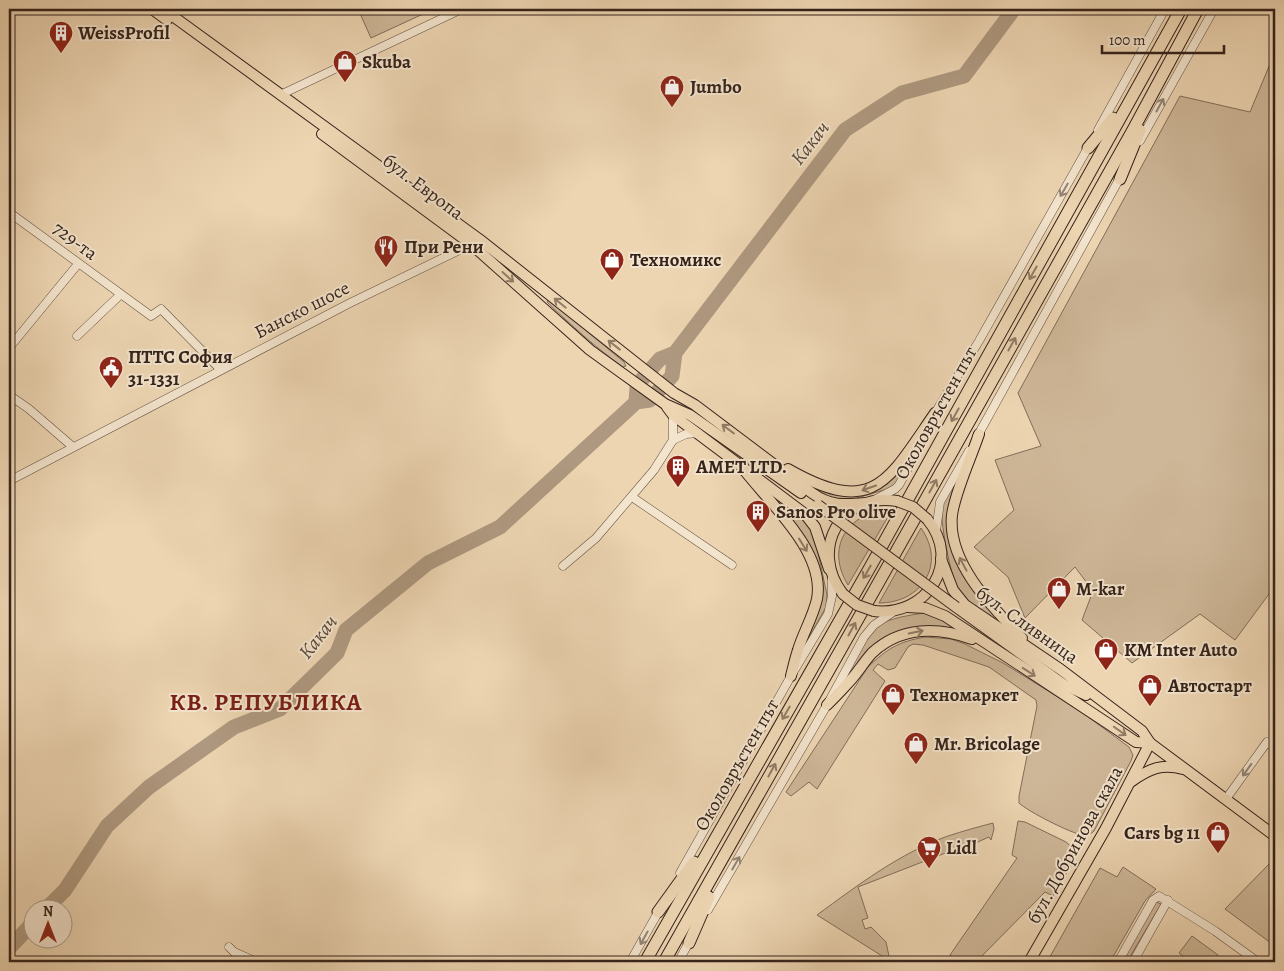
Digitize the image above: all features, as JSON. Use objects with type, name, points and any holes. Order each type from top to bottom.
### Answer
[{"type":"highway","name":"Околовръстен път","points":[[664,962],[1134,128],[1198,9]]},
{"type":"highway","name":"Околовръстен път","points":[[645,962],[874,562],[1179,11]]},
{"type":"highway","points":[[1120,179],[1166,66]]},
{"type":"highway","points":[[1088,148],[1138,88]]},
{"type":"highway","points":[[658,912],[728,816]]},
{"type":"highway","points":[[688,943],[732,843]]},
{"type":"main road","name":"бул. Европа","points":[[152,9],[475,242],[590,350],[665,404],[690,415],[885,555]]},
{"type":"main road","name":"бул. Европа","points":[[163,9],[280,95],[674,393],[695,405],[823,501],[848,505],[869,502]]},
{"type":"main road","name":"бул. Европа","points":[[674,393],[690,415]]},
{"type":"main road","name":"бул. Европа","points":[[665,404],[673,415],[811,520],[831,574]]},
{"type":"main road","points":[[767,458],[829,488],[840,491],[859,491],[877,485],[898,467],[935,414]]},
{"type":"main road","points":[[979,434],[952,514],[952,532],[955,544],[968,573],[987,600],[1039,654]]},
{"type":"main road","points":[[741,466],[798,536],[816,574],[817,598],[798,650],[791,676]]},
{"type":"main road","points":[[896,501],[913,507],[927,518],[936,531],[940,545],[941,559],[938,574],[930,590],[908,607],[893,612],[874,611],[857,605],[843,594],[831,574],[828,547],[834,531],[844,517],[858,506],[869,502],[896,501]]},
{"type":"main road","name":"бул. Сливница","points":[[885,555],[1063,684],[1109,708]]},
{"type":"main road","name":"бул. Сливница","points":[[941,559],[953,590],[966,605],[1039,654],[1142,731],[1150,743],[1275,836]]},
{"type":"main road","name":"бул. Сливница","points":[[908,607],[932,610],[1136,742],[1150,743]]},
{"type":"main road","points":[[827,705],[849,682],[873,652],[896,638],[924,630],[940,630],[956,633],[988,645]]},
{"type":"main road","name":"бул. Сливница","points":[[1063,684],[1091,712]]},
{"type":"main road","name":"бул. Добринова скала","points":[[1029,962],[1131,782],[1150,743]]},
{"type":"main road","points":[[1131,782],[1144,772],[1157,767],[1174,766],[1188,770]]},
{"type":"street","points":[[280,95],[462,9]]},
{"type":"street","points":[[869,502],[895,489],[899,485],[928,432],[935,414],[979,341],[1165,9]]},
{"type":"street","points":[[936,531],[937,512],[940,502],[1214,9]]},
{"type":"street","name":"729-та","points":[[9,214],[151,316],[160,309],[221,370]]},
{"type":"street","name":"Банско шосе","points":[[9,481],[350,303],[475,242]]},
{"type":"street","points":[[9,348],[78,264]]},
{"type":"street","points":[[77,336],[120,295]]},
{"type":"street","points":[[9,395],[29,409],[73,447]]},
{"type":"street","points":[[673,415],[674,440]]},
{"type":"street","points":[[563,566],[596,538],[654,470],[674,440],[686,434],[698,433]]},
{"type":"street","points":[[632,497],[732,565]]},
{"type":"street","name":"Околовръстен път","points":[[630,962],[828,614],[832,596],[831,574]]},
{"type":"street","points":[[678,962],[870,629],[893,612]]},
{"type":"street","points":[[1226,799],[1267,742],[1275,748]]},
{"type":"street","points":[[1118,962],[1153,900],[1160,896],[1258,962]]},
{"type":"street","points":[[1133,962],[1168,900]]},
{"type":"street","points":[[229,947],[234,952],[256,962]]},
{"type":"shaded area","points":[[358,9],[434,9],[371,38]]},
{"type":"shaded area","points":[[1275,52],[1275,586],[1235,640],[1200,614],[1132,663],[1082,620],[1093,591],[1075,567],[1025,618],[1008,577],[974,547],[1014,510],[995,460],[1041,446],[1018,393],[1180,96],[1250,112]]},
{"type":"shaded area","points":[[548,299],[624,362],[626,366],[623,367],[584,336],[547,302]]},
{"type":"shaded area","points":[[906,462],[895,485],[891,488],[843,502],[821,496],[806,482],[853,495]]},
{"type":"shaded area","points":[[962,468],[949,539],[1003,626],[961,596],[954,581],[943,528],[942,510],[947,494]]},
{"type":"shaded area","points":[[766,489],[810,524],[816,543],[827,595],[826,607],[803,648],[819,569],[814,554]]},
{"type":"shaded area","points":[[880,510],[892,510],[848,585],[839,560],[842,538],[856,521],[867,514]]},
{"type":"shaded area","points":[[921,528],[928,542],[931,555],[930,568],[926,579],[918,589],[907,596],[894,601],[879,603]]},
{"type":"shaded area","points":[[924,613],[936,614],[959,630],[900,633],[848,679],[845,678],[864,641],[873,629],[889,620]]},
{"type":"shaded area","points":[[925,637],[951,639],[1003,663],[1079,710],[1129,747],[1133,755],[1131,761],[1093,832],[1083,835],[1069,831],[1019,803],[1037,706],[1036,700],[989,667],[923,645],[913,644],[908,647],[895,668],[888,670],[878,664],[873,670],[885,681],[817,789],[809,782],[791,796],[786,792],[868,667],[894,647]]},
{"type":"shaded area","points":[[1018,821],[1025,822],[1066,842],[1075,850],[1074,860],[1053,896],[1045,892],[976,962],[960,962],[950,955],[1017,858],[1012,855]]},
{"type":"shaded area","points":[[993,823],[994,829],[991,840],[989,837],[953,853],[951,851],[948,852],[858,887],[868,918],[862,920],[865,929],[871,927],[886,942],[890,961],[817,915],[848,892],[913,851],[948,836]]},
{"type":"shaded area","points":[[1275,858],[1275,946],[1225,909]]},
{"type":"shaded area","points":[[1123,867],[1156,889],[1145,901],[1110,962],[1047,962],[1100,868],[1117,877]]},
{"type":"shaded area","points":[[1156,902],[1161,904],[1127,962],[1122,962]]},
{"type":"shaded area","points":[[1192,936],[1218,955],[1213,962],[1191,962],[1179,953]]},
{"type":"waterway","name":"Какач","points":[[636,402],[637,387],[643,378],[660,359],[675,353],[845,130],[902,93],[964,76],[1014,9]]},
{"type":"waterway","name":"Какач","points":[[57,898],[65,890],[107,826],[149,787],[234,727],[280,709],[337,653],[346,630],[428,563],[500,527],[636,402],[650,400],[672,376],[675,353]]},
{"type":"waterway","name":"Какач","points":[[9,948],[22,934]]},
{"type":"place","name":"WeissProfil","points":[[61,54]]},
{"type":"place","name":"Skuba","points":[[345,83]]},
{"type":"place","name":"Jumbo","points":[[672,108]]},
{"type":"place","name":"При Рени","points":[[386,268]]},
{"type":"place","name":"Техномикс","points":[[612,281]]},
{"type":"place","name":"ПТТС София 31-1331","points":[[111,389]]},
{"type":"place","name":"AMET LTD.","points":[[678,488]]},
{"type":"place","name":"Sanos Pro olive","points":[[758,533]]},
{"type":"place","name":"M-kar","points":[[1059,610]]},
{"type":"place","name":"KM Inter Auto","points":[[1106,671]]},
{"type":"place","name":"Автостарт","points":[[1150,707]]},
{"type":"place","name":"Техномаркет","points":[[893,716]]},
{"type":"place","name":"Mr. Bricolage","points":[[916,765]]},
{"type":"place","name":"Cars bg 11","points":[[1218,854]]},
{"type":"place","name":"Lidl","points":[[929,869]]},
{"type":"district","name":"КВ. РЕПУБЛИКА","points":[[266,702]]}]
